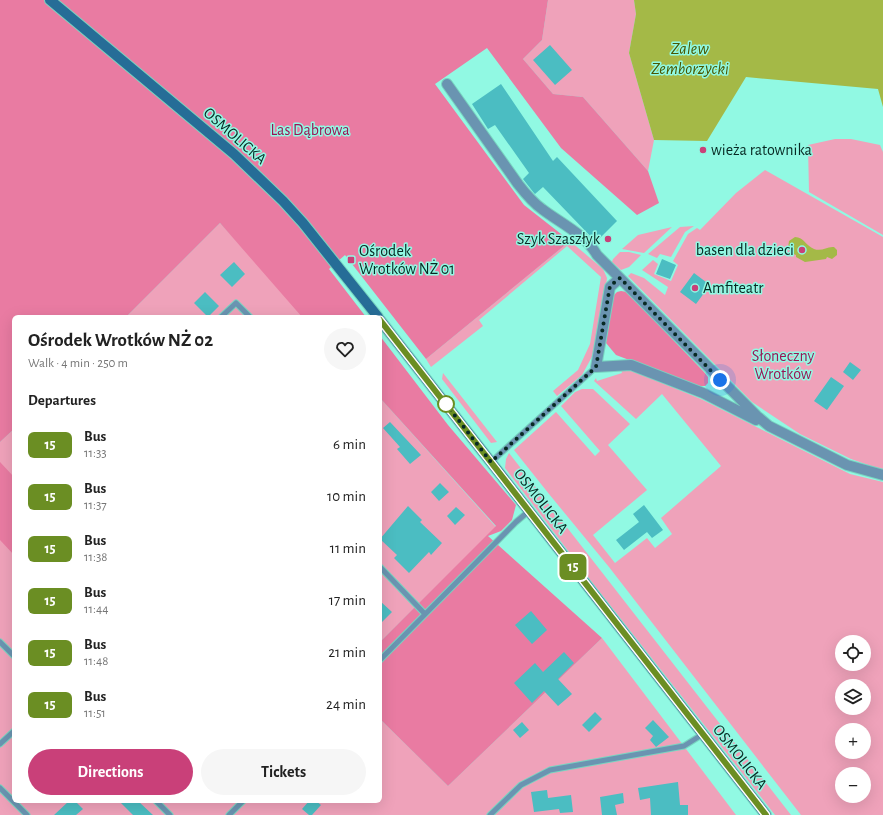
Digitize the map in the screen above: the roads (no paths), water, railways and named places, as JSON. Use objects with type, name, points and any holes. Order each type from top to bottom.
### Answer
[{"type":"street","name":"OSMOLICKA","points":[[50,0],[234,154],[262,180],[303,223],[376,315]]},
{"type":"street","points":[[447,84],[529,198],[540,208],[571,229],[584,240],[597,255],[739,398],[769,426]]},
{"type":"street","points":[[620,278],[610,286],[596,367],[631,365],[703,392],[846,465],[883,475]]},
{"type":"street","name":"OSMOLICKA","points":[[382,323],[766,815]]},
{"type":"lane","points":[[223,315],[236,303],[248,315]]},
{"type":"lane","points":[[491,462],[596,367]]},
{"type":"lane","points":[[382,658],[516,522],[529,511]]},
{"type":"lane","points":[[382,569],[425,614]]},
{"type":"lane","points":[[0,642],[12,654]]},
{"type":"lane","points":[[0,744],[12,733]]},
{"type":"lane","points":[[490,815],[521,785],[550,770],[684,746],[703,734]]},
{"type":"lane","points":[[0,788],[12,800]]},
{"type":"lane","points":[[15,803],[27,815]]},
{"type":"lane","points":[[158,803],[170,815]]},
{"type":"lane","points":[[229,815],[240,803]]},
{"type":"water","name":"Zalew Zemborzycki","points":[[634,0],[883,0],[883,107],[878,89],[746,77],[707,141],[654,140],[629,53],[636,14]]},
{"type":"water","name":"basen dla dzieci","points":[[795,237],[801,238],[809,246],[817,250],[834,247],[837,250],[837,255],[832,259],[827,257],[826,259],[805,262],[791,253],[788,248],[789,241]]},
{"type":"place","name":"wieża ratownika","points":[[703,150]]},
{"type":"place","name":"Szyk Szaszłyk","points":[[608,239]]},
{"type":"place","name":"basen dla dzieci","points":[[802,250]]},
{"type":"place","name":"Ośrodek Wrotków NŻ 01","points":[[351,260]]},
{"type":"place","name":"Amfiteatr","points":[[695,288]]},
{"type":"park label","name":"Las Dąbrowa","points":[[310,130]]},
{"type":"park label","name":"Słoneczny Wrotków","points":[[783,365]]}]
